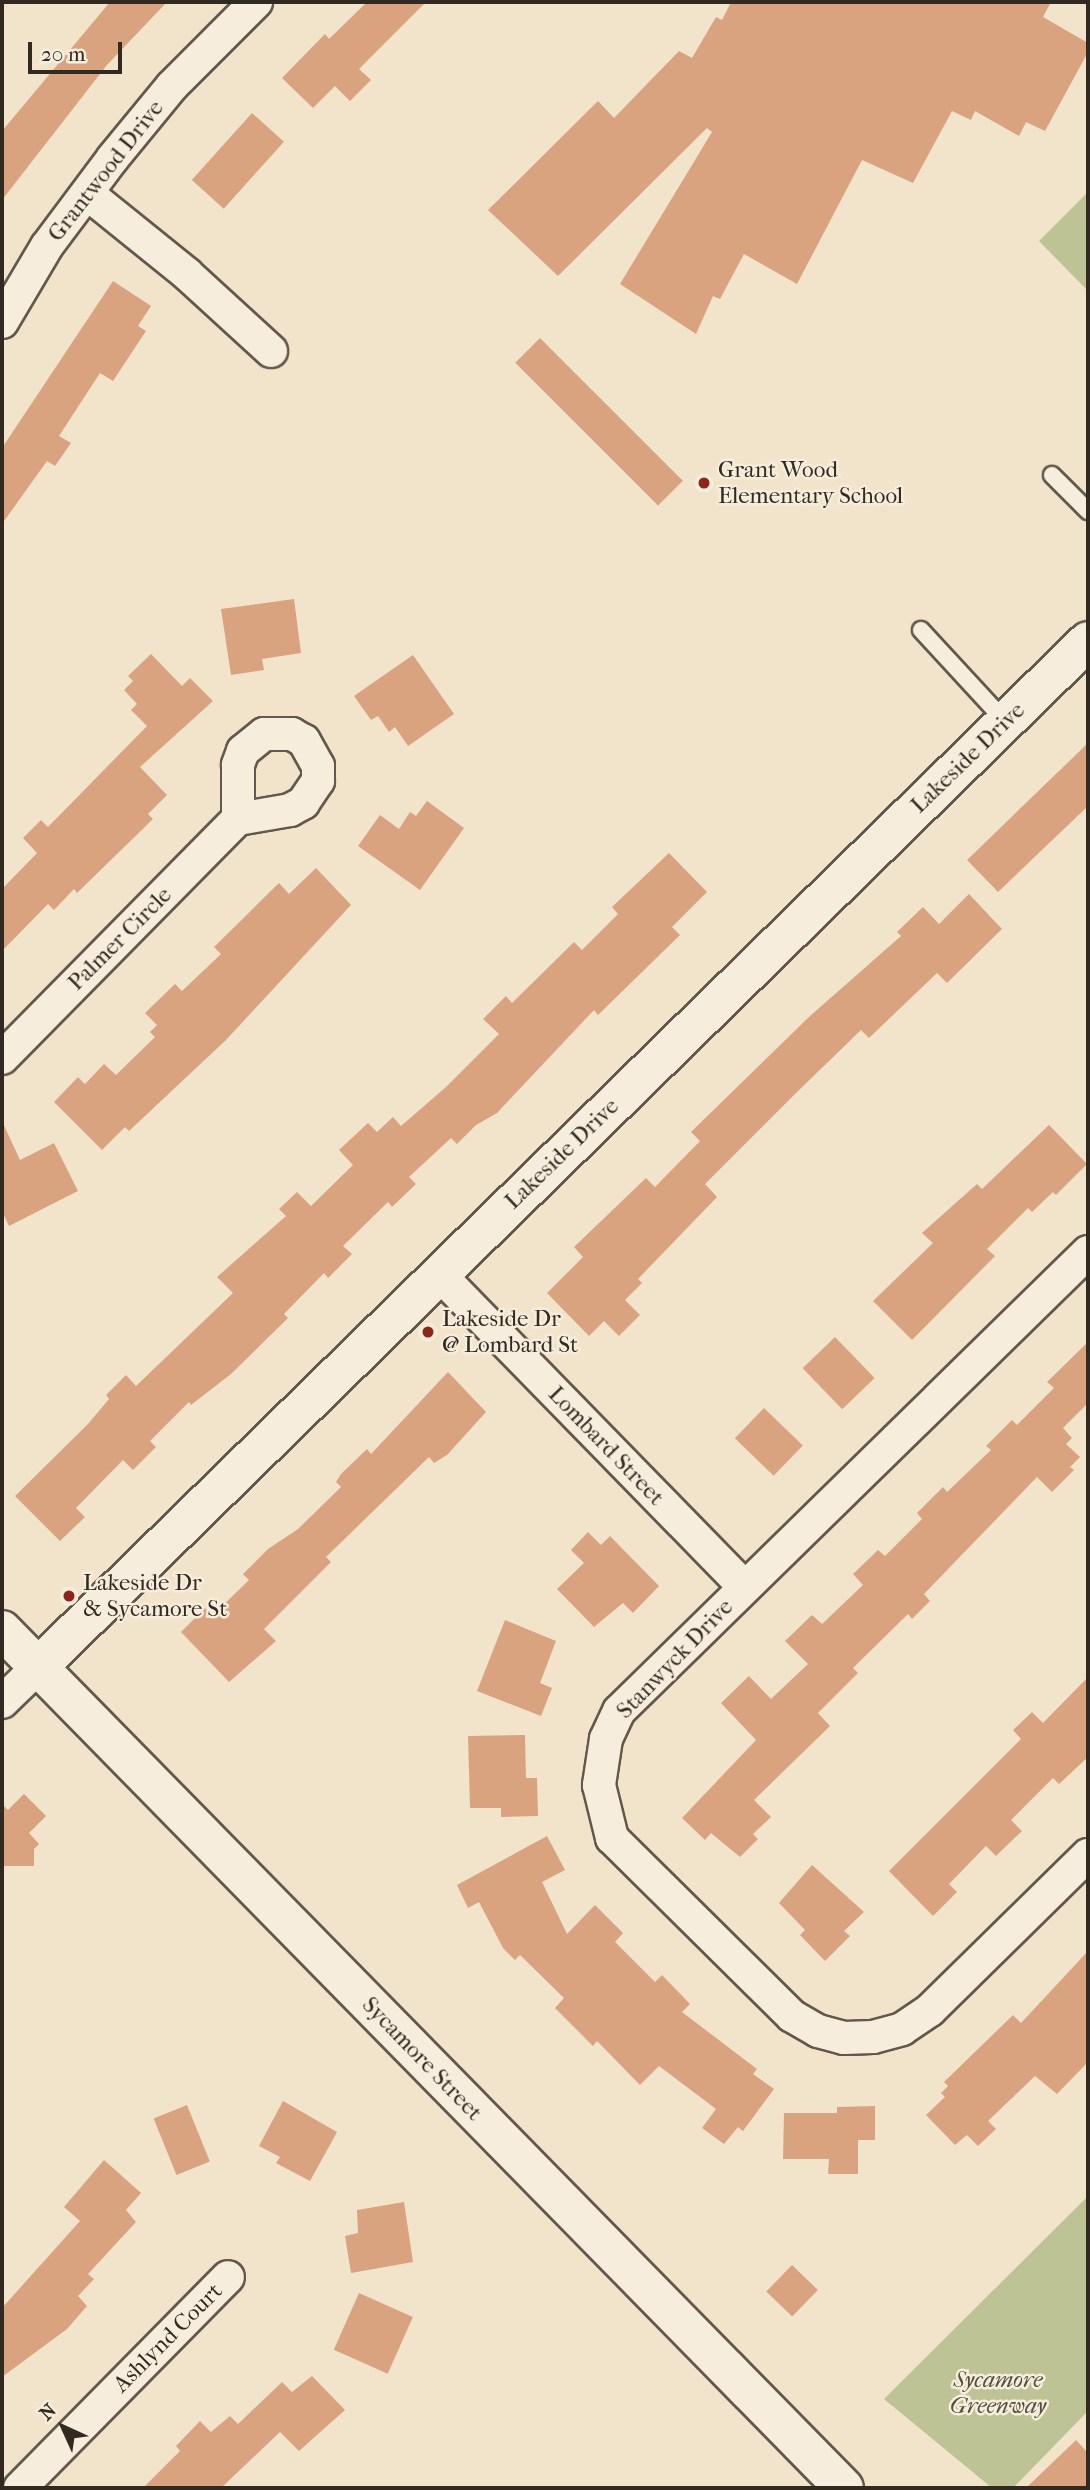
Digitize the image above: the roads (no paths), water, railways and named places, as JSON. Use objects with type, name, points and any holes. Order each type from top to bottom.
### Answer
[{"type":"street","name":"Grantwood Drive","points":[[2,322],[47,246],[172,86],[256,2]]},
{"type":"street","points":[[88,194],[187,274],[271,351]]},
{"type":"street","name":"Lakeside Drive","points":[[37,1668],[1088,642]]},
{"type":"street","name":"Palmer Circle","points":[[2,1058],[238,819]]},
{"type":"street","name":"Stanwyck Drive","points":[[1088,1252],[619,1711],[600,1762],[602,1809],[612,1838],[792,2016],[818,2031],[844,2038],[873,2037],[902,2029],[930,2010],[1088,1855]]},
{"type":"street","name":"Lombard Street","points":[[439,1275],[744,1587]]},
{"type":"street","name":"Sycamore Street","points":[[2,1630],[844,2488]]},
{"type":"street","points":[[2,1702],[37,1668]]},
{"type":"street","name":"Ashlynd Court","points":[[20,2488],[228,2277]]},
{"type":"lane","points":[[1052,475],[1088,510]]},
{"type":"lane","points":[[921,630],[1006,722]]},
{"type":"place","name":"Grant Wood Elementary School","points":[[704,483]]},
{"type":"place","name":"Lakeside Dr @ Lombard St","points":[[428,1332]]},
{"type":"place","name":"Lakeside Dr & Sycamore St","points":[[69,1596]]},
{"type":"park label","name":"Sycamore Greenway","points":[[998,2393]]}]
